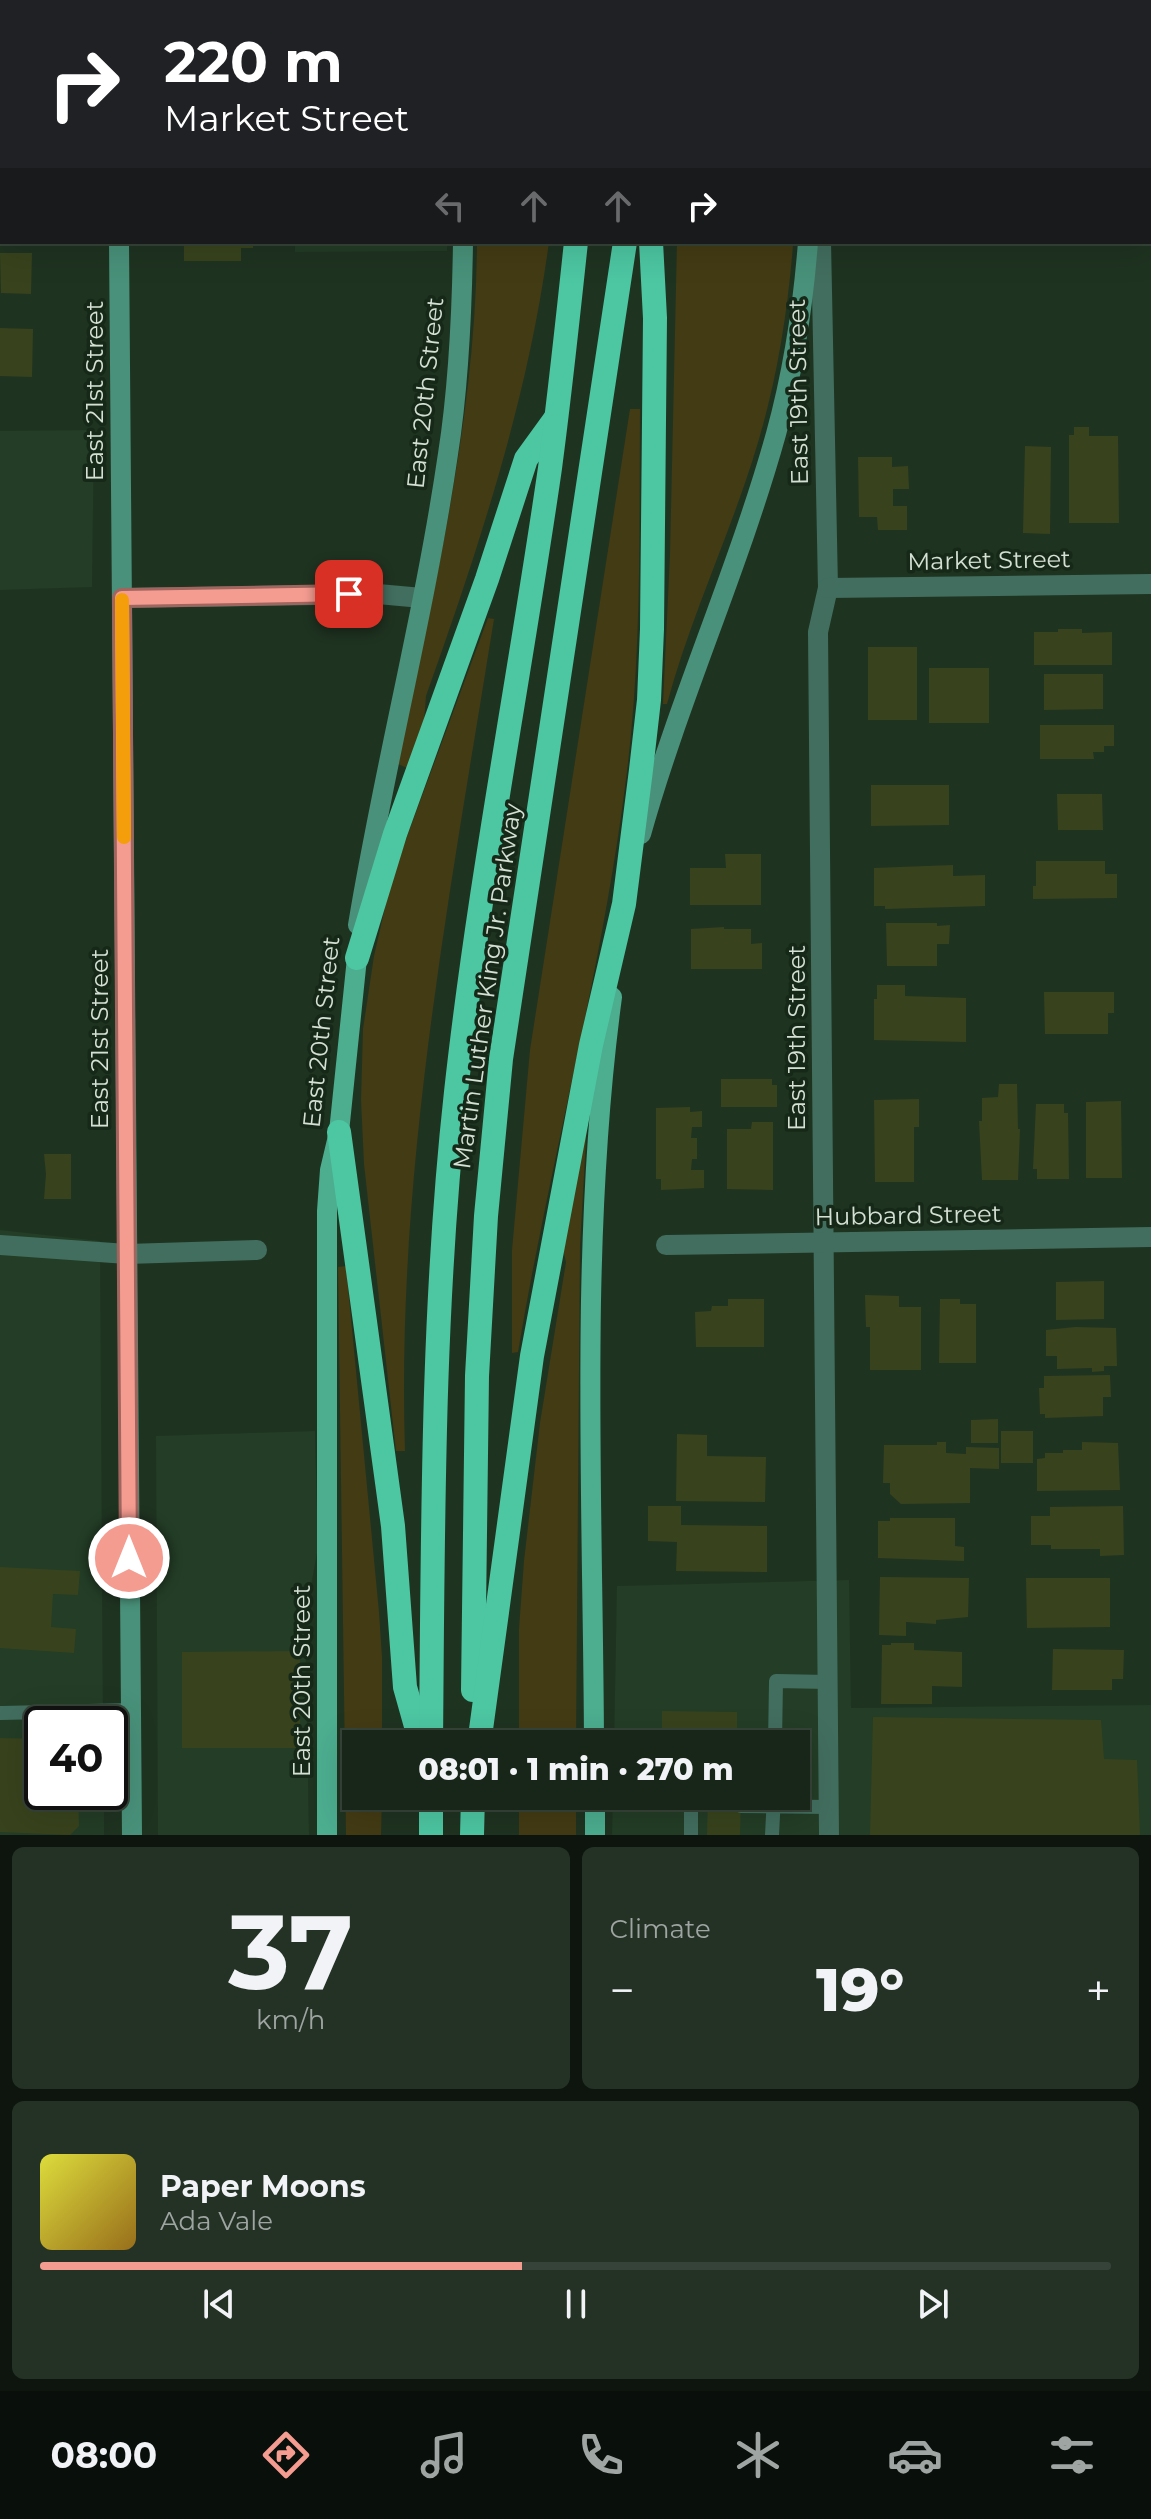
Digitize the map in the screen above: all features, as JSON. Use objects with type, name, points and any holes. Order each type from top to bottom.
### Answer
[{"type":"highway","name":"Martin Luther King Jr. Parkway","points":[[431,1730],[435,1380],[451,1146],[473,960],[556,417],[576,244]]},
{"type":"highway","name":"Martin Luther King Jr. Parkway","points":[[473,1730],[477,1376],[492,1150],[516,952],[625,244]]},
{"type":"highway","points":[[481,1730],[532,1356],[583,1083],[624,904],[641,770],[651,664],[655,318],[651,244]]},
{"type":"highway","points":[[357,958],[395,834],[487,579],[526,459],[556,417]]},
{"type":"highway","points":[[339,1132],[393,1526],[405,1687],[417,1730]]},
{"type":"highway","points":[[431,1810],[431,1835]]},
{"type":"highway","points":[[472,1835],[473,1810]]},
{"type":"main road","points":[[594,1730],[593,1215],[605,1058],[624,904]]},
{"type":"main road","name":"East 20th Street","points":[[327,1835],[326,1252],[330,1170],[339,1132],[357,958]]},
{"type":"main road","points":[[595,1810],[595,1835]]},
{"type":"street","name":"East 21st Street","points":[[119,244],[132,1835]]},
{"type":"street","name":"East 20th Street","points":[[357,958],[357,934],[375,822],[422,598],[452,423],[463,244]]},
{"type":"street","points":[[624,904],[664,758],[776,434],[791,371],[808,244]]},
{"type":"street","name":"East 19th Street","points":[[821,244],[828,588],[818,632],[829,1835]]},
{"type":"street","name":"Market Street","points":[[828,588],[1151,584]]},
{"type":"street","points":[[122,598],[378,594],[422,598]]},
{"type":"street","name":"Hubbard Street","points":[[666,1245],[1151,1237]]},
{"type":"street","points":[[0,1245],[127,1254],[257,1250]]},
{"type":"lane","points":[[775,1730],[776,1681],[828,1682]]},
{"type":"lane","points":[[1,1713],[131,1710]]},
{"type":"lane","points":[[810,1805],[829,1807]]},
{"type":"lane","points":[[691,1810],[691,1835]]},
{"type":"lane","points":[[772,1835],[773,1810]]},
{"type":"shaded area","points":[[295,244],[447,244],[447,251],[295,252]]},
{"type":"shaded area","points":[[477,244],[549,244],[528,358],[500,472],[426,696],[424,722],[407,768],[398,764],[461,440],[475,308]]},
{"type":"shaded area","points":[[677,244],[793,244],[779,355],[760,435],[667,704],[663,704],[670,554]]},
{"type":"shaded area","points":[[630,409],[640,409],[639,548],[635,687],[626,779],[590,994],[518,1352],[512,1353],[512,1250],[530,1050]]},
{"type":"shaded area","points":[[94,430],[92,587],[0,590],[0,431]]},
{"type":"shaded area","points":[[488,618],[494,619],[444,930],[418,1138],[404,1346],[405,1451],[396,1451],[364,1164],[361,1100],[363,1029],[374,956],[392,877]]},
{"type":"shaded area","points":[[588,1105],[580,1246],[576,1730],[519,1730],[519,1629],[524,1561],[540,1423],[566,1262],[561,1241]]},
{"type":"shaded area","points":[[0,1230],[100,1241],[103,1706],[24,1706],[24,1810],[104,1810],[104,1835],[0,1835]]},
{"type":"shaded area","points":[[346,1266],[379,1612],[382,1730],[345,1730],[338,1267]]},
{"type":"shaded area","points":[[315,1431],[318,1548],[305,1618],[309,1835],[158,1835],[156,1436]]},
{"type":"shaded area","points":[[849,1580],[851,1708],[1151,1705],[1151,1835],[612,1835],[613,1810],[810,1810],[810,1730],[614,1730],[617,1586]]},
{"type":"shaded area","points":[[346,1810],[382,1810],[381,1835],[346,1835]]},
{"type":"shaded area","points":[[519,1810],[576,1810],[576,1835],[519,1835]]},
{"type":"building","points":[[184,244],[253,244],[253,248],[241,248],[241,261],[184,261]]},
{"type":"building","points":[[0,253],[32,253],[31,294],[1,293]]},
{"type":"building","points":[[0,328],[33,329],[32,377],[0,376]]},
{"type":"building","points":[[1074,427],[1089,427],[1089,436],[1118,436],[1119,523],[1069,523],[1069,435],[1074,435]]},
{"type":"building","points":[[1025,446],[1051,447],[1050,534],[1023,533]]},
{"type":"building","points":[[858,457],[892,457],[892,467],[908,466],[909,489],[893,489],[893,506],[907,506],[907,530],[878,530],[877,517],[859,517]]},
{"type":"building","points":[[1058,629],[1082,629],[1082,633],[1112,632],[1112,665],[1034,665],[1034,632],[1058,632]]},
{"type":"building","points":[[868,647],[917,647],[917,720],[868,720]]},
{"type":"building","points":[[929,668],[989,668],[989,723],[929,723]]},
{"type":"building","points":[[1044,674],[1103,674],[1103,709],[1044,710]]},
{"type":"building","points":[[1040,725],[1114,725],[1114,746],[1104,746],[1104,752],[1093,752],[1094,759],[1040,759]]},
{"type":"building","points":[[871,785],[949,785],[949,825],[871,826]]},
{"type":"building","points":[[1057,794],[1102,794],[1103,830],[1058,830]]},
{"type":"building","points":[[725,854],[761,854],[761,905],[690,905],[690,868],[726,868]]},
{"type":"building","points":[[1036,861],[1105,861],[1105,874],[1117,874],[1117,898],[1033,899]]},
{"type":"building","points":[[953,865],[953,876],[985,875],[985,906],[885,909],[885,906],[874,906],[874,868]]},
{"type":"building","points":[[886,923],[950,925],[949,944],[937,944],[937,966],[887,966]]},
{"type":"building","points":[[691,929],[751,929],[751,944],[762,943],[762,969],[691,969]]},
{"type":"building","points":[[877,985],[905,985],[905,996],[966,998],[966,1042],[874,1040]]},
{"type":"building","points":[[1044,992],[1114,992],[1114,1013],[1108,1013],[1108,1034],[1045,1034]]},
{"type":"building","points":[[721,1079],[772,1079],[772,1085],[777,1085],[777,1107],[721,1107]]},
{"type":"building","points":[[999,1084],[1017,1084],[1020,1129],[1018,1180],[982,1180],[979,1121],[982,1121],[982,1098],[998,1097]]},
{"type":"building","points":[[919,1099],[919,1127],[914,1127],[914,1182],[875,1182],[874,1100]]},
{"type":"building","points":[[1121,1101],[1122,1178],[1086,1178],[1086,1102]]},
{"type":"building","points":[[1036,1104],[1064,1104],[1064,1113],[1068,1113],[1069,1179],[1037,1179],[1037,1169],[1033,1169]]},
{"type":"building","points":[[690,1107],[690,1112],[702,1111],[702,1127],[692,1127],[691,1138],[697,1138],[697,1159],[692,1159],[691,1170],[704,1170],[704,1188],[661,1190],[661,1179],[656,1179],[656,1108]]},
{"type":"building","points":[[752,1122],[773,1122],[773,1190],[727,1189],[727,1129],[751,1129]]},
{"type":"building","points":[[44,1154],[71,1154],[71,1199],[44,1199]]},
{"type":"building","points":[[1104,1281],[1104,1319],[1056,1320],[1056,1282]]},
{"type":"building","points":[[865,1295],[899,1296],[899,1307],[921,1307],[921,1370],[870,1370],[870,1327],[866,1327]]},
{"type":"building","points":[[728,1299],[764,1299],[764,1347],[696,1347],[695,1312],[711,1311],[712,1306],[728,1306]]},
{"type":"building","points":[[940,1299],[960,1299],[960,1304],[976,1304],[976,1363],[939,1363]]},
{"type":"building","points":[[1116,1328],[1117,1366],[1104,1366],[1104,1371],[1092,1372],[1092,1368],[1057,1369],[1057,1356],[1046,1356],[1046,1330]]},
{"type":"building","points":[[1110,1375],[1111,1397],[1103,1397],[1103,1416],[1045,1418],[1045,1414],[1040,1414],[1039,1388],[1044,1388],[1044,1376]]},
{"type":"building","points":[[998,1419],[998,1443],[971,1443],[971,1420]]},
{"type":"building","points":[[1001,1431],[1033,1431],[1033,1463],[1001,1463]]},
{"type":"building","points":[[677,1434],[707,1435],[707,1456],[766,1457],[765,1502],[676,1501]]},
{"type":"building","points":[[937,1442],[946,1442],[946,1453],[966,1454],[966,1447],[999,1448],[999,1469],[970,1468],[970,1503],[901,1504],[890,1494],[890,1483],[883,1483],[884,1445],[937,1445]]},
{"type":"building","points":[[1082,1442],[1118,1443],[1120,1490],[1037,1491],[1037,1459],[1045,1458],[1045,1453],[1082,1450]]},
{"type":"building","points":[[648,1506],[681,1506],[681,1525],[767,1526],[767,1572],[676,1571],[677,1542],[648,1541]]},
{"type":"building","points":[[1123,1506],[1124,1555],[1100,1556],[1100,1549],[1051,1549],[1051,1545],[1031,1545],[1031,1516],[1050,1516],[1050,1507]]},
{"type":"building","points":[[890,1518],[955,1518],[955,1546],[964,1547],[964,1561],[878,1558],[878,1521],[890,1521]]},
{"type":"building","points":[[0,1567],[80,1571],[78,1595],[53,1594],[51,1627],[76,1629],[74,1653],[0,1648]]},
{"type":"building","points":[[880,1577],[969,1578],[968,1617],[936,1620],[936,1624],[906,1622],[906,1636],[879,1635]]},
{"type":"building","points":[[1026,1578],[1110,1578],[1110,1627],[1027,1628]]},
{"type":"building","points":[[914,1643],[914,1650],[962,1652],[962,1687],[932,1686],[932,1704],[881,1704],[882,1645]]},
{"type":"building","points":[[1053,1649],[1124,1650],[1123,1679],[1112,1679],[1112,1690],[1052,1690]]},
{"type":"building","points":[[300,1651],[300,1748],[182,1748],[182,1652]]},
{"type":"building","points":[[662,1711],[737,1712],[737,1730],[662,1730]]},
{"type":"building","points":[[873,1717],[1101,1720],[1104,1759],[1137,1760],[1140,1835],[870,1835]]},
{"type":"building","points":[[0,1738],[24,1739],[24,1810],[79,1810],[79,1826],[70,1835],[0,1832]]},
{"type":"building","points":[[708,1810],[741,1810],[740,1835],[707,1835]]},
{"type":"slow traffic","points":[[122,600],[124,837]]},
{"type":"route","points":[[129,1558],[122,598],[349,594]]}]
